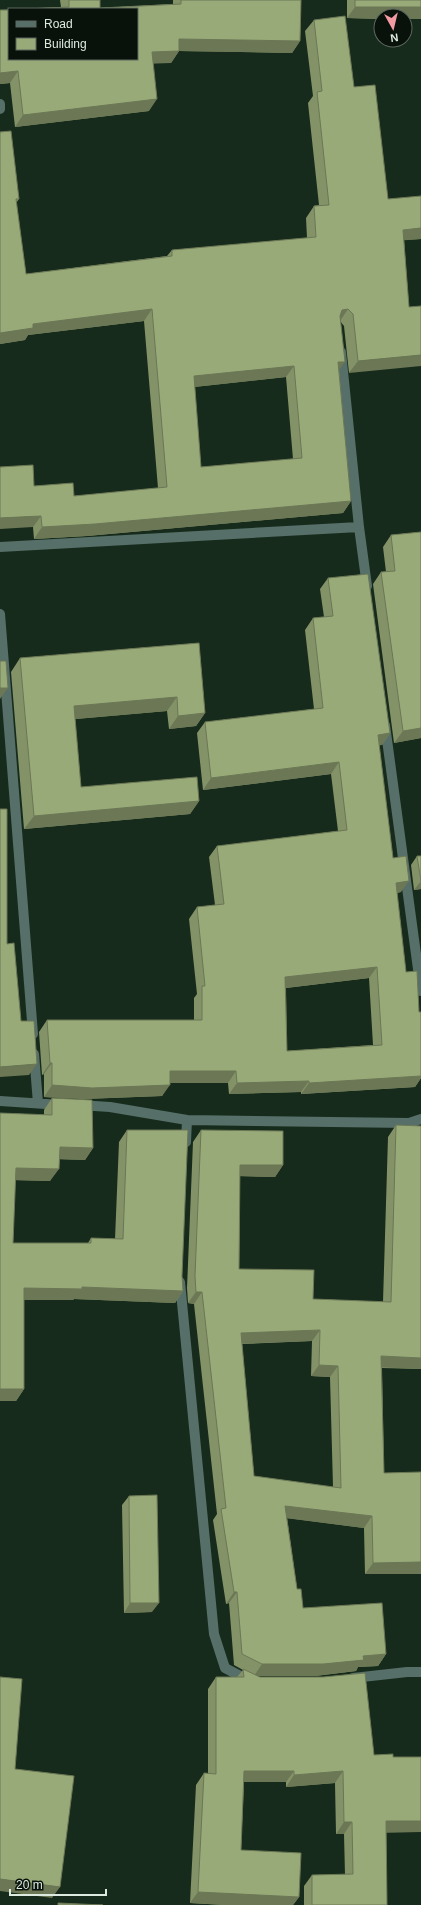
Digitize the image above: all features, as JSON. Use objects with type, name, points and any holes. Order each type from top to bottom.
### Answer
[{"type":"street","points":[[0,104],[0,109]]},
{"type":"street","points":[[340,342],[369,598]]},
{"type":"street","points":[[0,547],[360,527]]},
{"type":"street","points":[[0,614],[38,1103]]},
{"type":"street","points":[[384,716],[421,991]]},
{"type":"street","points":[[0,1101],[110,1107],[187,1120],[409,1123],[421,1119]]},
{"type":"street","points":[[186,1150],[187,1120]]},
{"type":"street","points":[[180,1273],[180,1288],[214,1634],[225,1668],[252,1682],[260,1682]]},
{"type":"street","points":[[346,1678],[421,1672]]},
{"type":"building","points":[[69,0],[100,0],[100,8],[47,8],[69,7]]},
{"type":"building","points":[[181,0],[301,0],[300,41],[179,39],[179,51],[152,52],[157,99],[23,115],[18,71],[0,73],[0,10],[8,10],[8,60],[138,60],[138,8],[100,8],[181,4]]},
{"type":"building","points":[[355,0],[421,0],[421,7],[355,7]]},
{"type":"building","points":[[345,16],[354,87],[375,85],[388,199],[421,196],[421,228],[403,230],[409,307],[421,306],[421,355],[358,361],[353,314],[348,309],[342,310],[340,316],[345,362],[338,362],[351,501],[95,524],[42,527],[41,516],[0,518],[0,467],[33,465],[34,486],[73,483],[74,496],[167,487],[152,309],[33,324],[33,328],[0,333],[0,132],[11,131],[19,199],[16,199],[26,274],[172,256],[172,250],[316,237],[314,206],[329,205],[317,92],[322,91],[314,20]],"holes":[[[294,366],[302,458],[201,467],[194,376]]]},
{"type":"building","points":[[421,532],[421,728],[403,731],[381,572],[395,571],[391,535]]},
{"type":"building","points":[[368,574],[390,733],[378,735],[393,858],[406,856],[409,881],[396,883],[406,972],[417,971],[419,1012],[421,1012],[421,1076],[309,1083],[309,1081],[237,1083],[236,1071],[170,1071],[170,1085],[92,1088],[52,1085],[52,1063],[50,1063],[47,1020],[202,1020],[202,986],[205,986],[197,907],[224,904],[217,846],[347,830],[339,762],[211,778],[205,722],[323,708],[313,618],[333,616],[328,578]],"holes":[[[377,967],[382,1045],[287,1051],[285,977]]]},
{"type":"building","points":[[199,643],[205,713],[178,716],[177,697],[74,706],[81,787],[197,777],[199,801],[34,816],[20,658]]},
{"type":"building","points":[[0,661],[6,661],[8,688],[0,688]]},
{"type":"building","points":[[0,809],[7,809],[7,944],[14,943],[21,1021],[34,1021],[37,1064],[0,1067]]},
{"type":"building","points":[[417,856],[421,856],[421,881]]},
{"type":"building","points":[[52,1098],[92,1100],[93,1148],[60,1147],[59,1169],[16,1168],[13,1243],[91,1243],[91,1238],[123,1239],[127,1130],[188,1130],[182,1276],[183,1291],[82,1287],[82,1289],[24,1288],[24,1389],[0,1389],[0,1113],[52,1115]]},
{"type":"building","points":[[396,1125],[421,1126],[421,1358],[381,1356],[384,1473],[421,1472],[421,1562],[373,1563],[372,1516],[285,1506],[297,1589],[301,1589],[303,1608],[382,1603],[386,1654],[363,1656],[364,1660],[323,1664],[262,1664],[242,1654],[237,1592],[234,1592],[221,1509],[226,1508],[202,1292],[196,1292],[195,1276],[201,1130],[283,1131],[283,1165],[240,1165],[239,1269],[314,1270],[313,1299],[391,1302]],"holes":[[[320,1330],[319,1365],[338,1366],[341,1488],[254,1476],[241,1333]]]},
{"type":"building","points":[[157,1495],[159,1603],[130,1603],[129,1496]]},
{"type":"building","points":[[243,1669],[260,1677],[323,1677],[365,1673],[374,1755],[393,1754],[393,1757],[421,1757],[421,1821],[386,1821],[387,1905],[312,1905],[312,1875],[353,1874],[352,1822],[344,1822],[343,1771],[294,1775],[294,1771],[244,1771],[241,1850],[301,1853],[299,1897],[198,1892],[204,1773],[216,1774],[216,1677],[244,1677]]},
{"type":"building","points":[[0,1677],[22,1679],[15,1769],[74,1776],[60,1887],[0,1879]]},
{"type":"building","points":[[58,1903],[103,1905],[58,1905]]}]
